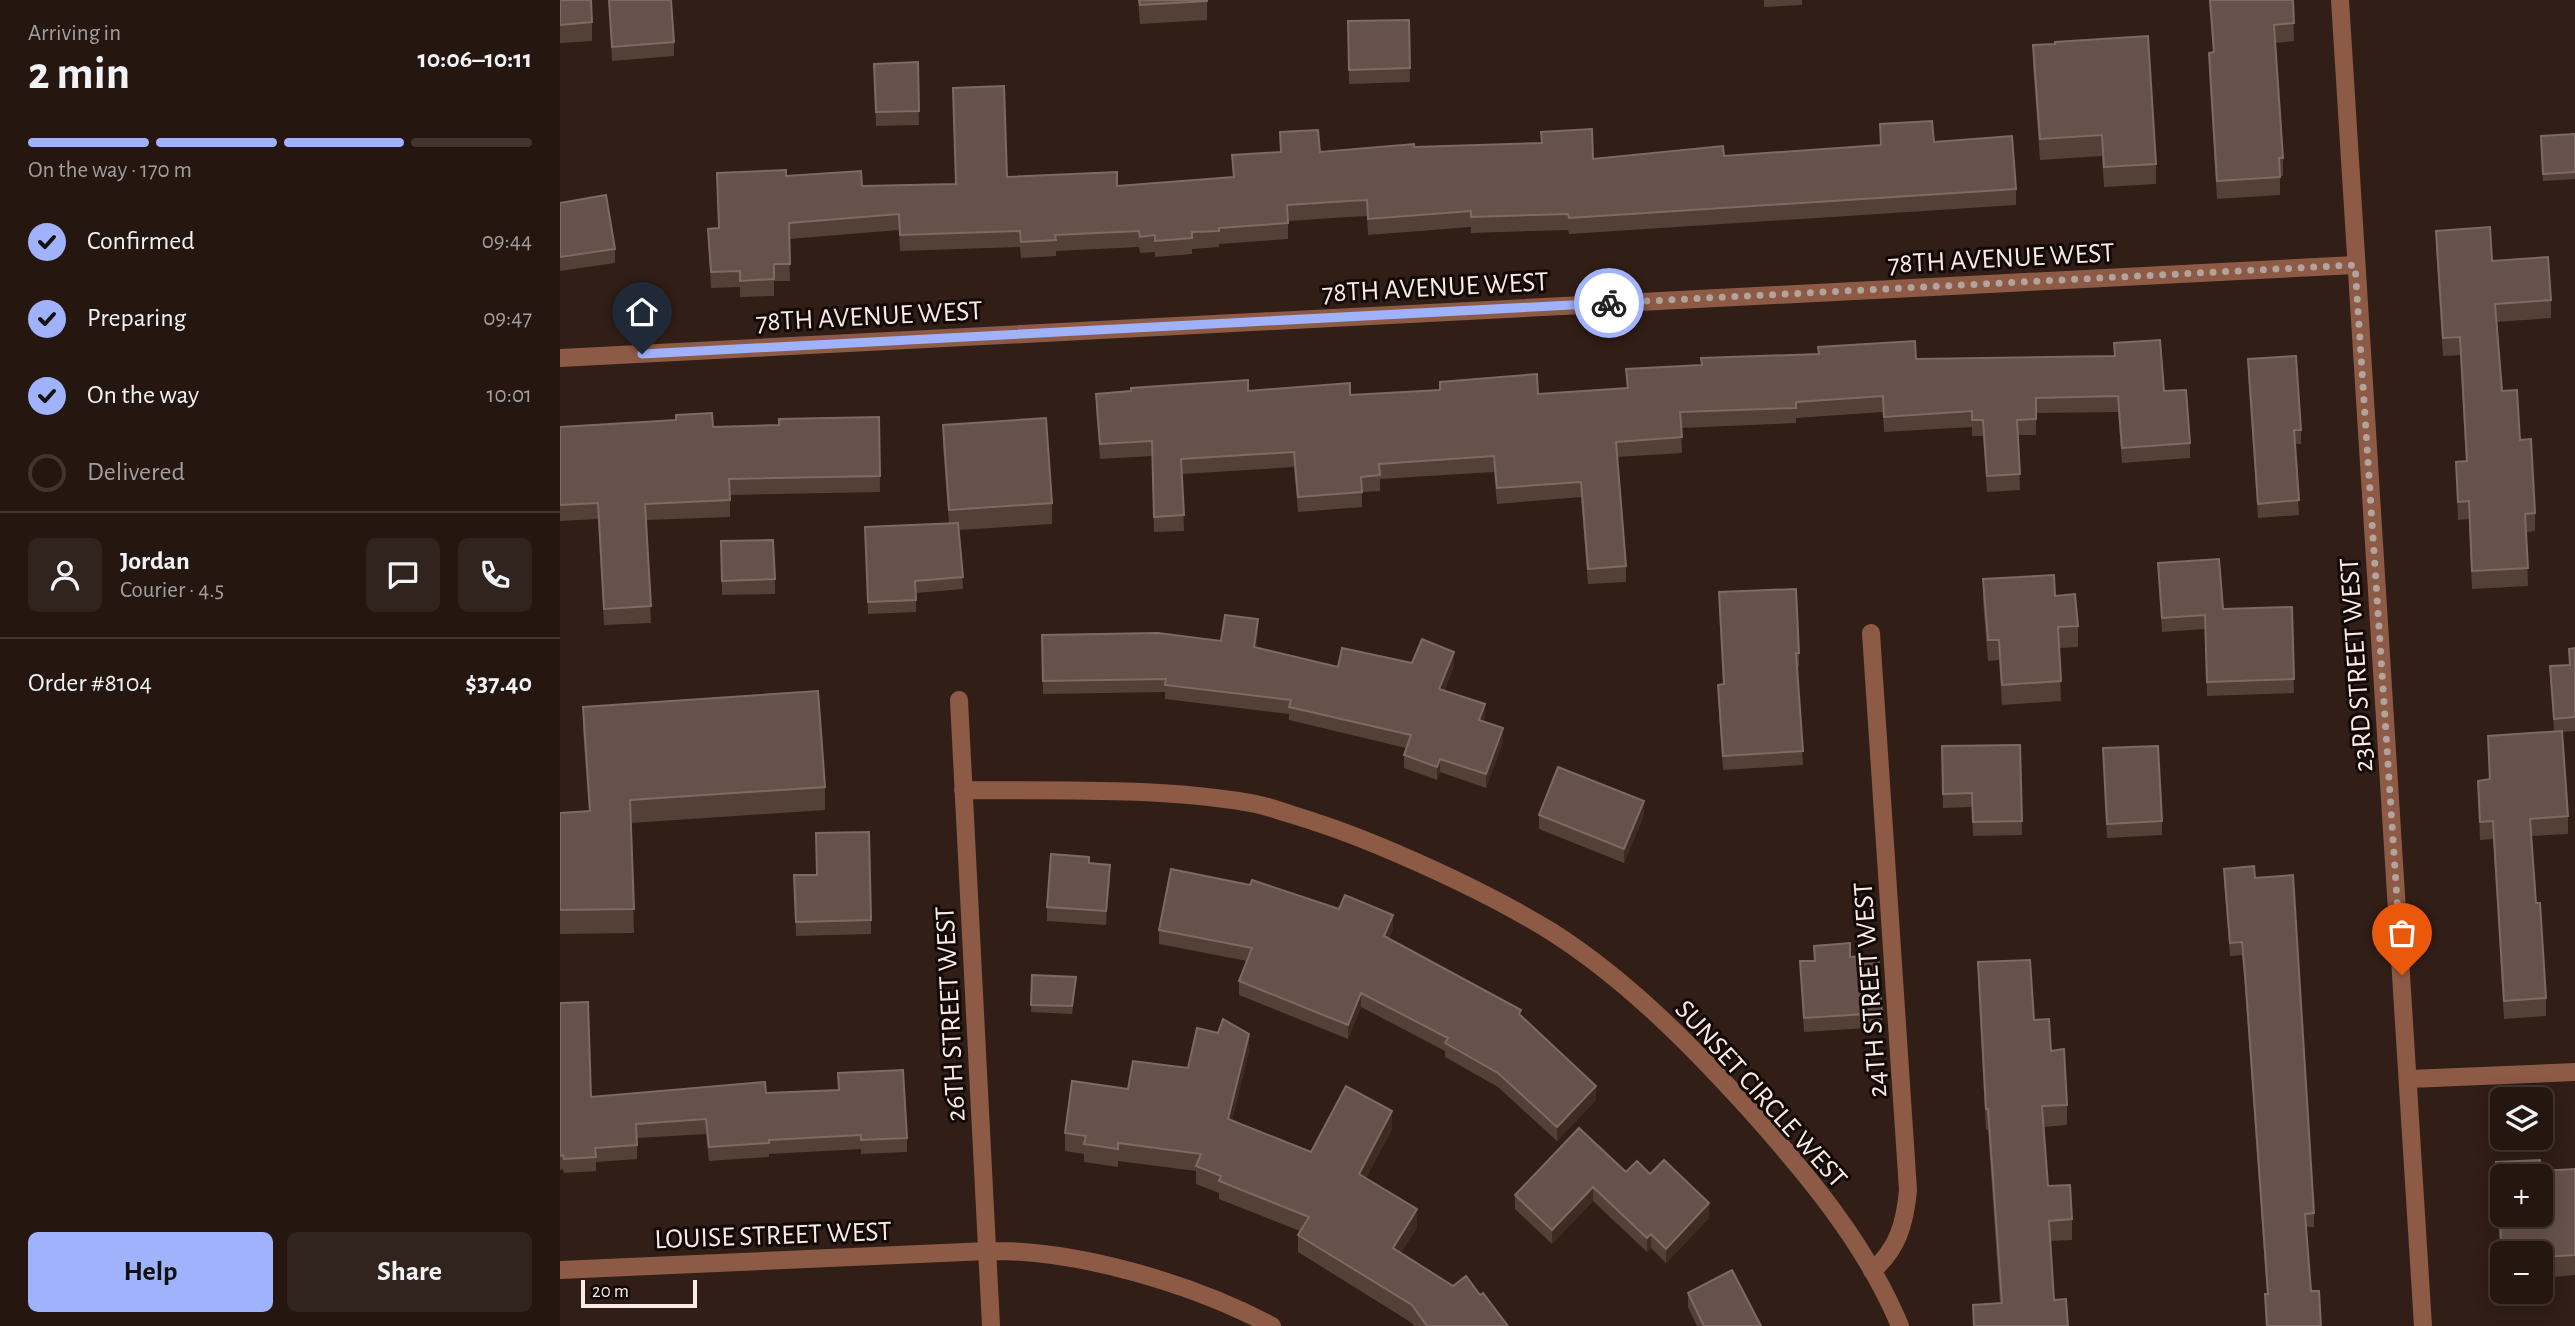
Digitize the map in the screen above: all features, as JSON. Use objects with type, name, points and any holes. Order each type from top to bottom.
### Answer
[{"type":"street","name":"23RD STREET WEST","points":[[2340,0],[2423,1326]]},
{"type":"street","name":"78TH AVENUE WEST","points":[[560,358],[2355,265]]},
{"type":"street","name":"24TH STREET WEST","points":[[1871,633],[1908,1190],[1898,1240],[1884,1262],[1872,1271]]},
{"type":"street","name":"26TH STREET WEST","points":[[959,700],[991,1326]]},
{"type":"street","name":"SUNSET CIRCLE WEST","points":[[963,790],[1151,791],[1254,803],[1340,830],[1413,860],[1493,898],[1553,933],[1619,981],[1686,1042],[1786,1151],[1872,1271]]},
{"type":"street","points":[[2409,1079],[2575,1072]]},
{"type":"street","name":"LOUISE STREET WEST","points":[[560,1270],[988,1251],[1052,1255],[1144,1276],[1227,1304],[1272,1326]]},
{"type":"street","points":[[1872,1271],[1900,1326]]},
{"type":"building","points":[[560,0],[591,0],[592,22],[560,25]]},
{"type":"building","points":[[609,0],[671,0],[674,42],[612,47]]},
{"type":"building","points":[[1139,0],[1207,0],[1207,1],[1140,5]]},
{"type":"building","points":[[2210,0],[2293,0],[2294,23],[2274,25],[2283,158],[2279,158],[2280,177],[2217,181],[2209,53],[2214,52]]},
{"type":"building","points":[[1409,20],[1410,68],[1349,70],[1348,21]]},
{"type":"building","points":[[2148,36],[2156,164],[2104,167],[2102,135],[2040,139],[2033,45]]},
{"type":"building","points":[[918,62],[919,111],[876,112],[874,64]]},
{"type":"building","points":[[1004,86],[1007,177],[1117,172],[1117,186],[1234,177],[1232,155],[1281,152],[1280,132],[1318,130],[1320,152],[1414,144],[1414,147],[1542,143],[1541,132],[1592,129],[1593,159],[1723,146],[1724,156],[1881,145],[1880,124],[1932,121],[1934,142],[2012,136],[2016,189],[1569,218],[1568,214],[1471,217],[1471,211],[1368,219],[1367,200],[1348,201],[1287,205],[1288,223],[1219,228],[1219,231],[1192,232],[1192,238],[1155,241],[1155,235],[1140,237],[1139,231],[1055,235],[1056,240],[1021,242],[1020,231],[900,235],[899,214],[789,223],[790,264],[774,264],[774,279],[740,281],[740,271],[711,272],[708,229],[719,228],[717,173],[786,170],[786,176],[861,171],[862,186],[956,184],[953,88]]},
{"type":"building","points":[[2575,134],[2575,172],[2543,174],[2541,136]]},
{"type":"building","points":[[606,195],[615,249],[560,257],[560,203]]},
{"type":"building","points":[[2490,227],[2492,261],[2548,257],[2551,300],[2495,304],[2502,391],[2517,390],[2520,440],[2531,439],[2535,513],[2525,514],[2528,568],[2472,571],[2469,501],[2458,502],[2456,462],[2467,461],[2460,337],[2443,338],[2436,231]]},
{"type":"building","points":[[2160,340],[2164,391],[2186,390],[2190,443],[2122,448],[2118,396],[2036,398],[2036,419],[2017,420],[2020,474],[1987,476],[1983,420],[1972,420],[1972,411],[1884,417],[1883,396],[1796,402],[1796,408],[1680,412],[1682,437],[1616,442],[1626,566],[1588,569],[1581,482],[1497,488],[1494,456],[1379,464],[1380,475],[1361,477],[1362,492],[1298,497],[1294,452],[1181,459],[1184,515],[1154,517],[1152,441],[1100,444],[1096,394],[1131,391],[1131,388],[1248,380],[1248,391],[1350,383],[1350,395],[1440,390],[1440,382],[1537,374],[1538,394],[1628,388],[1626,369],[1702,365],[1701,358],[1819,354],[1818,347],[1915,341],[1916,359],[2115,356],[2114,343]]},
{"type":"building","points":[[2296,356],[2301,430],[2294,430],[2299,500],[2258,504],[2248,359]]},
{"type":"building","points":[[712,413],[713,427],[779,425],[779,419],[879,417],[880,476],[729,479],[730,500],[645,504],[651,606],[604,609],[598,503],[560,505],[560,427],[676,420],[676,415]]},
{"type":"building","points":[[1046,418],[1052,503],[949,510],[943,425]]},
{"type":"building","points":[[958,523],[963,577],[915,581],[916,600],[868,602],[865,527]]},
{"type":"building","points":[[773,540],[775,579],[722,581],[721,541]]},
{"type":"building","points":[[2219,559],[2223,609],[2292,607],[2294,679],[2207,682],[2205,615],[2162,618],[2158,563]]},
{"type":"building","points":[[2054,575],[2055,596],[2075,594],[2078,626],[2058,627],[2061,681],[2002,685],[1999,640],[1988,640],[1983,579]]},
{"type":"building","points":[[1796,589],[1799,653],[1796,653],[1803,751],[1723,756],[1718,685],[1724,684],[1719,592]]},
{"type":"building","points":[[1225,615],[1258,619],[1254,647],[1338,667],[1342,648],[1412,663],[1422,639],[1454,652],[1439,689],[1485,704],[1479,720],[1503,728],[1486,774],[1440,759],[1437,767],[1404,755],[1411,735],[1289,707],[1291,700],[1165,685],[1166,679],[1043,681],[1042,635],[1158,633],[1221,641]]},
{"type":"building","points":[[2575,648],[2575,717],[2554,719],[2550,666],[2570,665],[2569,649]]},
{"type":"building","points":[[818,691],[825,787],[630,800],[634,909],[560,910],[560,813],[590,811],[583,707]]},
{"type":"building","points":[[2562,731],[2568,816],[2530,819],[2536,903],[2540,903],[2546,998],[2504,1001],[2493,821],[2480,822],[2478,781],[2490,779],[2488,736]]},
{"type":"building","points":[[2020,745],[2022,821],[1973,822],[1972,793],[1943,794],[1942,746]]},
{"type":"building","points":[[2158,746],[2162,821],[2107,824],[2103,748]]},
{"type":"building","points":[[1558,767],[1644,801],[1624,849],[1539,815]]},
{"type":"building","points":[[869,832],[871,920],[796,922],[794,875],[817,875],[816,833]]},
{"type":"building","points":[[1051,854],[1089,857],[1089,863],[1110,865],[1106,911],[1047,907]]},
{"type":"building","points":[[2254,866],[2255,878],[2293,875],[2314,1213],[2305,1214],[2311,1291],[2319,1291],[2321,1326],[2267,1326],[2265,1294],[2268,1294],[2242,942],[2230,943],[2224,869]]},
{"type":"building","points":[[1171,869],[1250,885],[1252,880],[1339,909],[1345,895],[1393,915],[1384,936],[1521,1010],[1519,1014],[1596,1086],[1557,1127],[1498,1073],[1445,1043],[1448,1038],[1361,993],[1348,1025],[1239,981],[1252,948],[1159,930]]},
{"type":"building","points":[[1850,943],[1850,957],[1878,955],[1882,1013],[1804,1018],[1800,961],[1815,961],[1814,946]]},
{"type":"building","points":[[2030,960],[2034,1020],[2049,1019],[2051,1051],[2064,1049],[2067,1105],[2042,1106],[2048,1186],[2070,1185],[2072,1219],[2049,1221],[2054,1300],[2066,1299],[2068,1326],[1974,1326],[1973,1305],[2002,1303],[1986,1109],[1978,962]]},
{"type":"building","points":[[1032,975],[1076,977],[1072,1006],[1031,1005]]},
{"type":"building","points":[[588,1002],[591,1097],[765,1082],[766,1093],[839,1090],[838,1073],[903,1070],[907,1138],[861,1140],[861,1135],[769,1140],[769,1143],[709,1147],[706,1119],[636,1124],[637,1145],[595,1148],[596,1157],[564,1159],[563,1155],[560,1156],[560,1003]]},
{"type":"building","points":[[1223,1019],[1249,1034],[1228,1119],[1311,1152],[1346,1086],[1392,1111],[1359,1174],[1417,1209],[1393,1248],[1453,1286],[1466,1276],[1508,1326],[1427,1326],[1412,1305],[1298,1235],[1309,1217],[1219,1181],[1221,1176],[1196,1166],[1201,1154],[1118,1143],[1118,1149],[1084,1144],[1086,1136],[1065,1133],[1072,1081],[1128,1089],[1133,1061],[1188,1068],[1197,1028],[1218,1033]]},
{"type":"building","points":[[1579,1128],[1626,1172],[1637,1161],[1650,1174],[1664,1160],[1709,1203],[1666,1249],[1651,1234],[1647,1238],[1593,1187],[1552,1230],[1515,1195]]},
{"type":"building","points":[[2540,1160],[2540,1164],[2496,1164]]},
{"type":"building","points":[[2575,1169],[2575,1255],[2553,1256],[2553,1241],[2501,1241],[2500,1227],[2553,1227],[2553,1170]]},
{"type":"building","points":[[1732,1270],[1761,1326],[1704,1326],[1688,1293]]},
{"type":"way so far","points":[[1609,303],[2355,265],[2402,975]]},
{"type":"route","points":[[642,354],[1609,303]]}]
